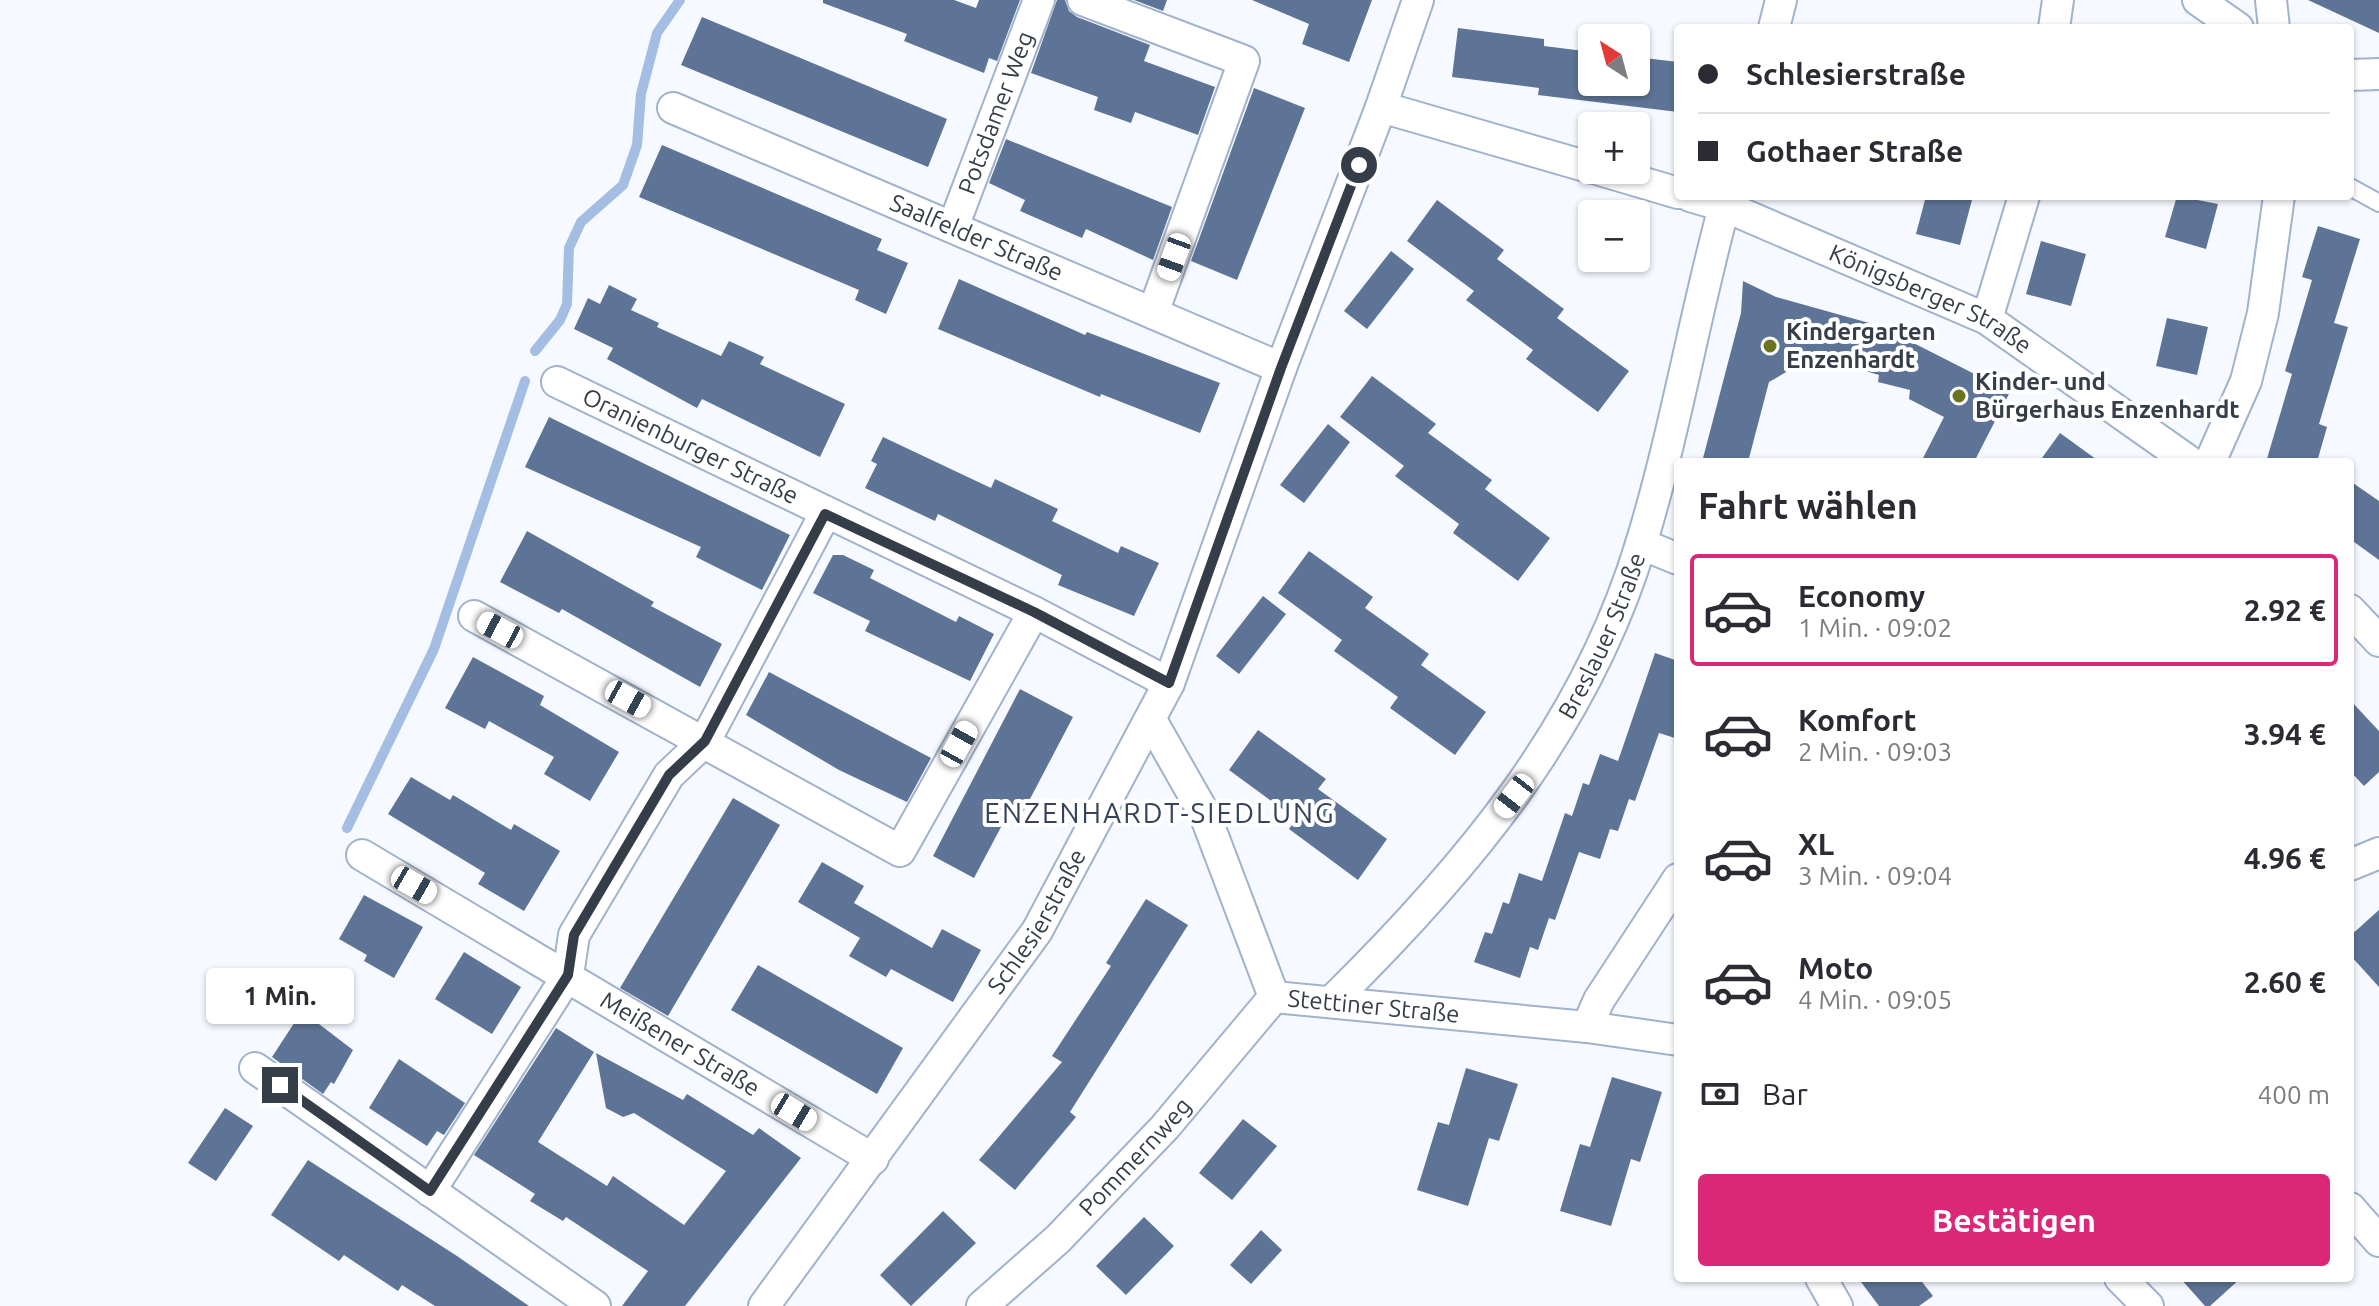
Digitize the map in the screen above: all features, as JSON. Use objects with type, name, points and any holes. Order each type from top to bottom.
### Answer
[{"type":"street","name":"Potsdamer Weg","points":[[953,227],[1039,0]]},
{"type":"street","name":"Schlesierstraße","points":[[764,1306],[1037,931],[1151,720],[1169,683],[1281,368],[1381,107],[1418,0]]},
{"type":"street","points":[[1775,24],[1781,0]]},
{"type":"street","points":[[2055,24],[2058,0]]},
{"type":"street","points":[[2198,0],[2232,24]]},
{"type":"street","points":[[2271,0],[2274,24]]},
{"type":"street","points":[[1092,2],[1244,61],[1153,313]]},
{"type":"street","points":[[2354,75],[2379,74]]},
{"type":"street","points":[[1381,107],[1578,164]]},
{"type":"street","name":"Saalfelder Straße","points":[[673,108],[1281,368]]},
{"type":"street","points":[[1647,184],[1674,192]]},
{"type":"street","points":[[1987,319],[2023,200]]},
{"type":"street","points":[[2212,458],[2246,381],[2263,313],[2278,200]]},
{"type":"street","name":"Königsberger Straße","points":[[1725,201],[1987,319],[2184,458]]},
{"type":"street","name":"Breslauer Straße","points":[[1332,1001],[1455,872],[1558,732],[1610,627],[1641,544],[1725,201]]},
{"type":"street","name":"Oranienburger Straße","points":[[557,382],[825,514],[1034,612],[1169,683]]},
{"type":"street","points":[[430,1191],[568,975],[574,935],[669,775],[705,741],[825,514]]},
{"type":"street","points":[[1641,544],[1674,557]]},
{"type":"street","points":[[474,616],[900,851],[1034,612]]},
{"type":"street","points":[[2354,614],[2379,641]]},
{"type":"street","name":"Stettiner Straße","points":[[1151,720],[1205,815],[1274,997],[1587,1027],[1674,1039]]},
{"type":"street","points":[[2354,863],[2379,853]]},
{"type":"street","name":"Meißener Straße","points":[[362,855],[873,1159]]},
{"type":"street","points":[[1587,1027],[1599,1000],[1674,885]]},
{"type":"street","name":"Pommernweg","points":[[982,1306],[1058,1239],[1165,1127],[1274,997]]},
{"type":"street","points":[[255,1068],[595,1306]]},
{"type":"street","points":[[2354,1213],[2379,1241]]},
{"type":"street","points":[[1823,1282],[1837,1306]]},
{"type":"street","points":[[2124,1282],[2148,1306]]},
{"type":"lane","points":[[2354,189],[2379,203]]},
{"type":"building","points":[[823,0],[954,0],[976,8],[979,0],[1020,0],[997,61],[989,58],[984,73],[904,41],[907,34],[823,3]]},
{"type":"building","points":[[1057,0],[1065,0],[1069,11],[1077,17],[1150,45],[1144,61],[1215,87],[1198,135],[1135,112],[1131,123],[1094,110],[1098,97],[1031,73]]},
{"type":"building","points":[[1134,0],[1167,0],[1163,11]]},
{"type":"building","points":[[1252,0],[1372,0],[1349,62],[1302,44],[1309,24]]},
{"type":"building","points":[[2308,0],[2379,0],[2379,33]]},
{"type":"building","points":[[702,17],[947,119],[928,167],[681,65]]},
{"type":"building","points":[[1458,28],[1544,39],[1544,46],[1578,50],[1578,96],[1650,96],[1650,59],[1674,62],[1674,112],[1538,95],[1539,88],[1452,77]]},
{"type":"building","points":[[1254,88],[1305,108],[1237,280],[1191,261]]},
{"type":"building","points":[[1006,139],[1172,207],[1153,260],[1086,229],[1082,238],[1020,211],[1025,200],[989,183]]},
{"type":"building","points":[[662,145],[882,239],[877,250],[908,263],[886,314],[855,300],[859,290],[639,197]]},
{"type":"building","points":[[1437,200],[1504,250],[1497,259],[1564,309],[1557,318],[1629,371],[1598,412],[1526,359],[1533,350],[1466,300],[1474,291],[1407,241]]},
{"type":"building","points":[[1925,200],[1972,200],[1960,245],[1916,234]]},
{"type":"building","points":[[2176,200],[2218,204],[2206,249],[2165,237]]},
{"type":"building","points":[[2318,226],[2360,239],[2334,323],[2348,327],[2319,424],[2327,427],[2318,458],[2267,458],[2292,374],[2285,371],[2312,280],[2302,277]]},
{"type":"building","points":[[2041,241],[2086,254],[2071,306],[2026,294]]},
{"type":"building","points":[[1391,251],[1414,269],[1367,329],[1344,311]]},
{"type":"building","points":[[959,279],[1085,335],[1087,332],[1220,383],[1200,433],[1101,394],[1100,397],[938,329]]},
{"type":"building","points":[[1743,281],[1776,297],[1880,326],[2010,392],[1976,458],[1923,458],[1944,417],[1909,399],[1910,390],[1878,382],[1879,375],[1814,356],[1769,382],[1749,458],[1703,458],[1741,313]]},
{"type":"building","points":[[609,285],[637,299],[631,310],[659,323],[657,327],[721,356],[729,341],[764,357],[760,364],[845,404],[820,457],[702,399],[697,408],[607,359],[613,348],[574,329],[588,298],[600,304]]},
{"type":"building","points":[[2167,318],[2208,327],[2197,375],[2156,366]]},
{"type":"building","points":[[1372,376],[1436,424],[1428,433],[1492,480],[1485,489],[1550,538],[1518,581],[1453,533],[1459,524],[1395,476],[1404,466],[1340,417]]},
{"type":"building","points":[[549,417],[790,535],[762,590],[696,557],[701,547],[525,467]]},
{"type":"building","points":[[1328,424],[1350,442],[1304,503],[1280,485]]},
{"type":"building","points":[[2060,433],[2094,458],[2042,458]]},
{"type":"building","points":[[883,437],[991,488],[995,479],[1058,509],[1052,521],[1118,553],[1121,546],[1159,563],[1134,616],[1058,585],[1062,575],[938,514],[935,521],[865,488],[877,464],[871,461]]},
{"type":"building","points":[[2354,484],[2379,501],[2379,560],[2354,542]]},
{"type":"building","points":[[527,531],[654,602],[651,606],[722,644],[700,687],[562,609],[559,613],[500,582]]},
{"type":"building","points":[[1309,551],[1373,597],[1365,608],[1429,654],[1421,665],[1486,712],[1455,755],[1390,708],[1398,697],[1334,651],[1342,640],[1278,593]]},
{"type":"building","points":[[833,555],[843,555],[874,570],[870,578],[956,622],[959,616],[994,634],[970,681],[865,631],[870,621],[813,593]]},
{"type":"building","points":[[1263,596],[1286,614],[1239,674],[1216,656]]},
{"type":"building","points":[[1655,653],[1674,660],[1674,738],[1659,733],[1635,801],[1629,799],[1618,831],[1610,829],[1600,859],[1579,852],[1555,920],[1549,918],[1538,950],[1530,947],[1520,978],[1474,962],[1485,932],[1492,934],[1503,902],[1509,904],[1519,873],[1542,881],[1565,813],[1572,816],[1583,783],[1589,785],[1600,754],[1618,761]]},
{"type":"building","points":[[473,657],[544,696],[540,705],[619,752],[590,801],[544,774],[554,757],[489,721],[485,729],[445,708]]},
{"type":"building","points":[[769,672],[931,758],[907,802],[839,770],[746,715]]},
{"type":"building","points":[[1020,689],[1073,717],[1020,818],[1009,812],[974,878],[933,856]]},
{"type":"building","points":[[2354,704],[2379,731],[2379,772],[2364,786],[2354,775]]},
{"type":"building","points":[[1258,730],[1326,779],[1318,789],[1387,839],[1358,880],[1289,829],[1296,819],[1229,770]]},
{"type":"building","points":[[411,777],[450,800],[453,795],[511,830],[514,824],[560,851],[524,911],[478,884],[485,873],[388,814]]},
{"type":"building","points":[[733,798],[780,825],[668,1016],[620,988]]},
{"type":"building","points":[[822,862],[864,886],[854,903],[932,948],[942,929],[981,950],[953,1002],[891,969],[886,977],[849,956],[860,938],[798,902]]},
{"type":"building","points":[[364,895],[423,927],[394,978],[364,961],[367,955],[339,939]]},
{"type":"building","points":[[1146,899],[1188,925],[1070,1112],[1076,1117],[1015,1190],[979,1160],[1062,1062],[1052,1056],[1111,966],[1106,963]]},
{"type":"building","points":[[2379,910],[2379,987],[2354,959],[2354,932]]},
{"type":"building","points":[[464,952],[521,987],[492,1034],[435,999]]},
{"type":"building","points":[[758,965],[903,1048],[877,1094],[731,1010]]},
{"type":"building","points":[[302,1011],[353,1050],[334,1084],[331,1082],[323,1094],[272,1057]]},
{"type":"building","points":[[556,1028],[594,1052],[538,1142],[607,1186],[613,1176],[684,1225],[726,1171],[634,1113],[623,1117],[606,1108],[596,1053],[683,1100],[687,1094],[753,1135],[759,1128],[801,1158],[685,1306],[622,1306],[648,1271],[566,1217],[563,1221],[530,1201],[535,1194],[474,1155]]},
{"type":"building","points":[[399,1059],[465,1103],[444,1135],[437,1131],[427,1146],[369,1108]]},
{"type":"building","points":[[1466,1068],[1518,1084],[1499,1141],[1489,1138],[1468,1206],[1417,1190],[1438,1122],[1449,1125]]},
{"type":"building","points":[[1612,1077],[1662,1092],[1640,1162],[1631,1159],[1611,1226],[1560,1211],[1580,1144],[1590,1147]]},
{"type":"building","points":[[225,1108],[253,1126],[216,1181],[188,1163]]},
{"type":"building","points":[[1243,1119],[1277,1146],[1232,1200],[1199,1173]]},
{"type":"building","points":[[308,1160],[529,1306],[435,1306],[402,1285],[398,1291],[344,1255],[339,1261],[271,1215]]},
{"type":"building","points":[[943,1211],[976,1243],[911,1306],[880,1275]]},
{"type":"building","points":[[1144,1217],[1174,1246],[1126,1295],[1096,1266]]},
{"type":"building","points":[[1261,1230],[1282,1250],[1251,1284],[1230,1265]]},
{"type":"building","points":[[1861,1282],[1922,1282],[1933,1296],[1919,1306],[1879,1306]]},
{"type":"building","points":[[2184,1282],[2237,1282],[2210,1306],[2205,1306]]},
{"type":"waterway","points":[[535,351],[560,320],[567,304],[569,248],[581,222],[623,185],[637,145],[641,94],[657,33],[680,0]]},
{"type":"waterway","points":[[347,828],[434,649],[525,381]]},
{"type":"place","name":"Kindergarten Enzenhardt","points":[[1770,346]]},
{"type":"place","name":"Kinder- und Bürgerhaus Enzenhardt","points":[[1959,396]]},
{"type":"district","name":"ENZENHARDT-SIEDLUNG","points":[[1160,813]]},
{"type":"route","points":[[280,1085],[430,1191],[568,975],[574,935],[669,775],[705,741],[825,514],[1034,612],[1169,683],[1281,368],[1359,165]]}]
